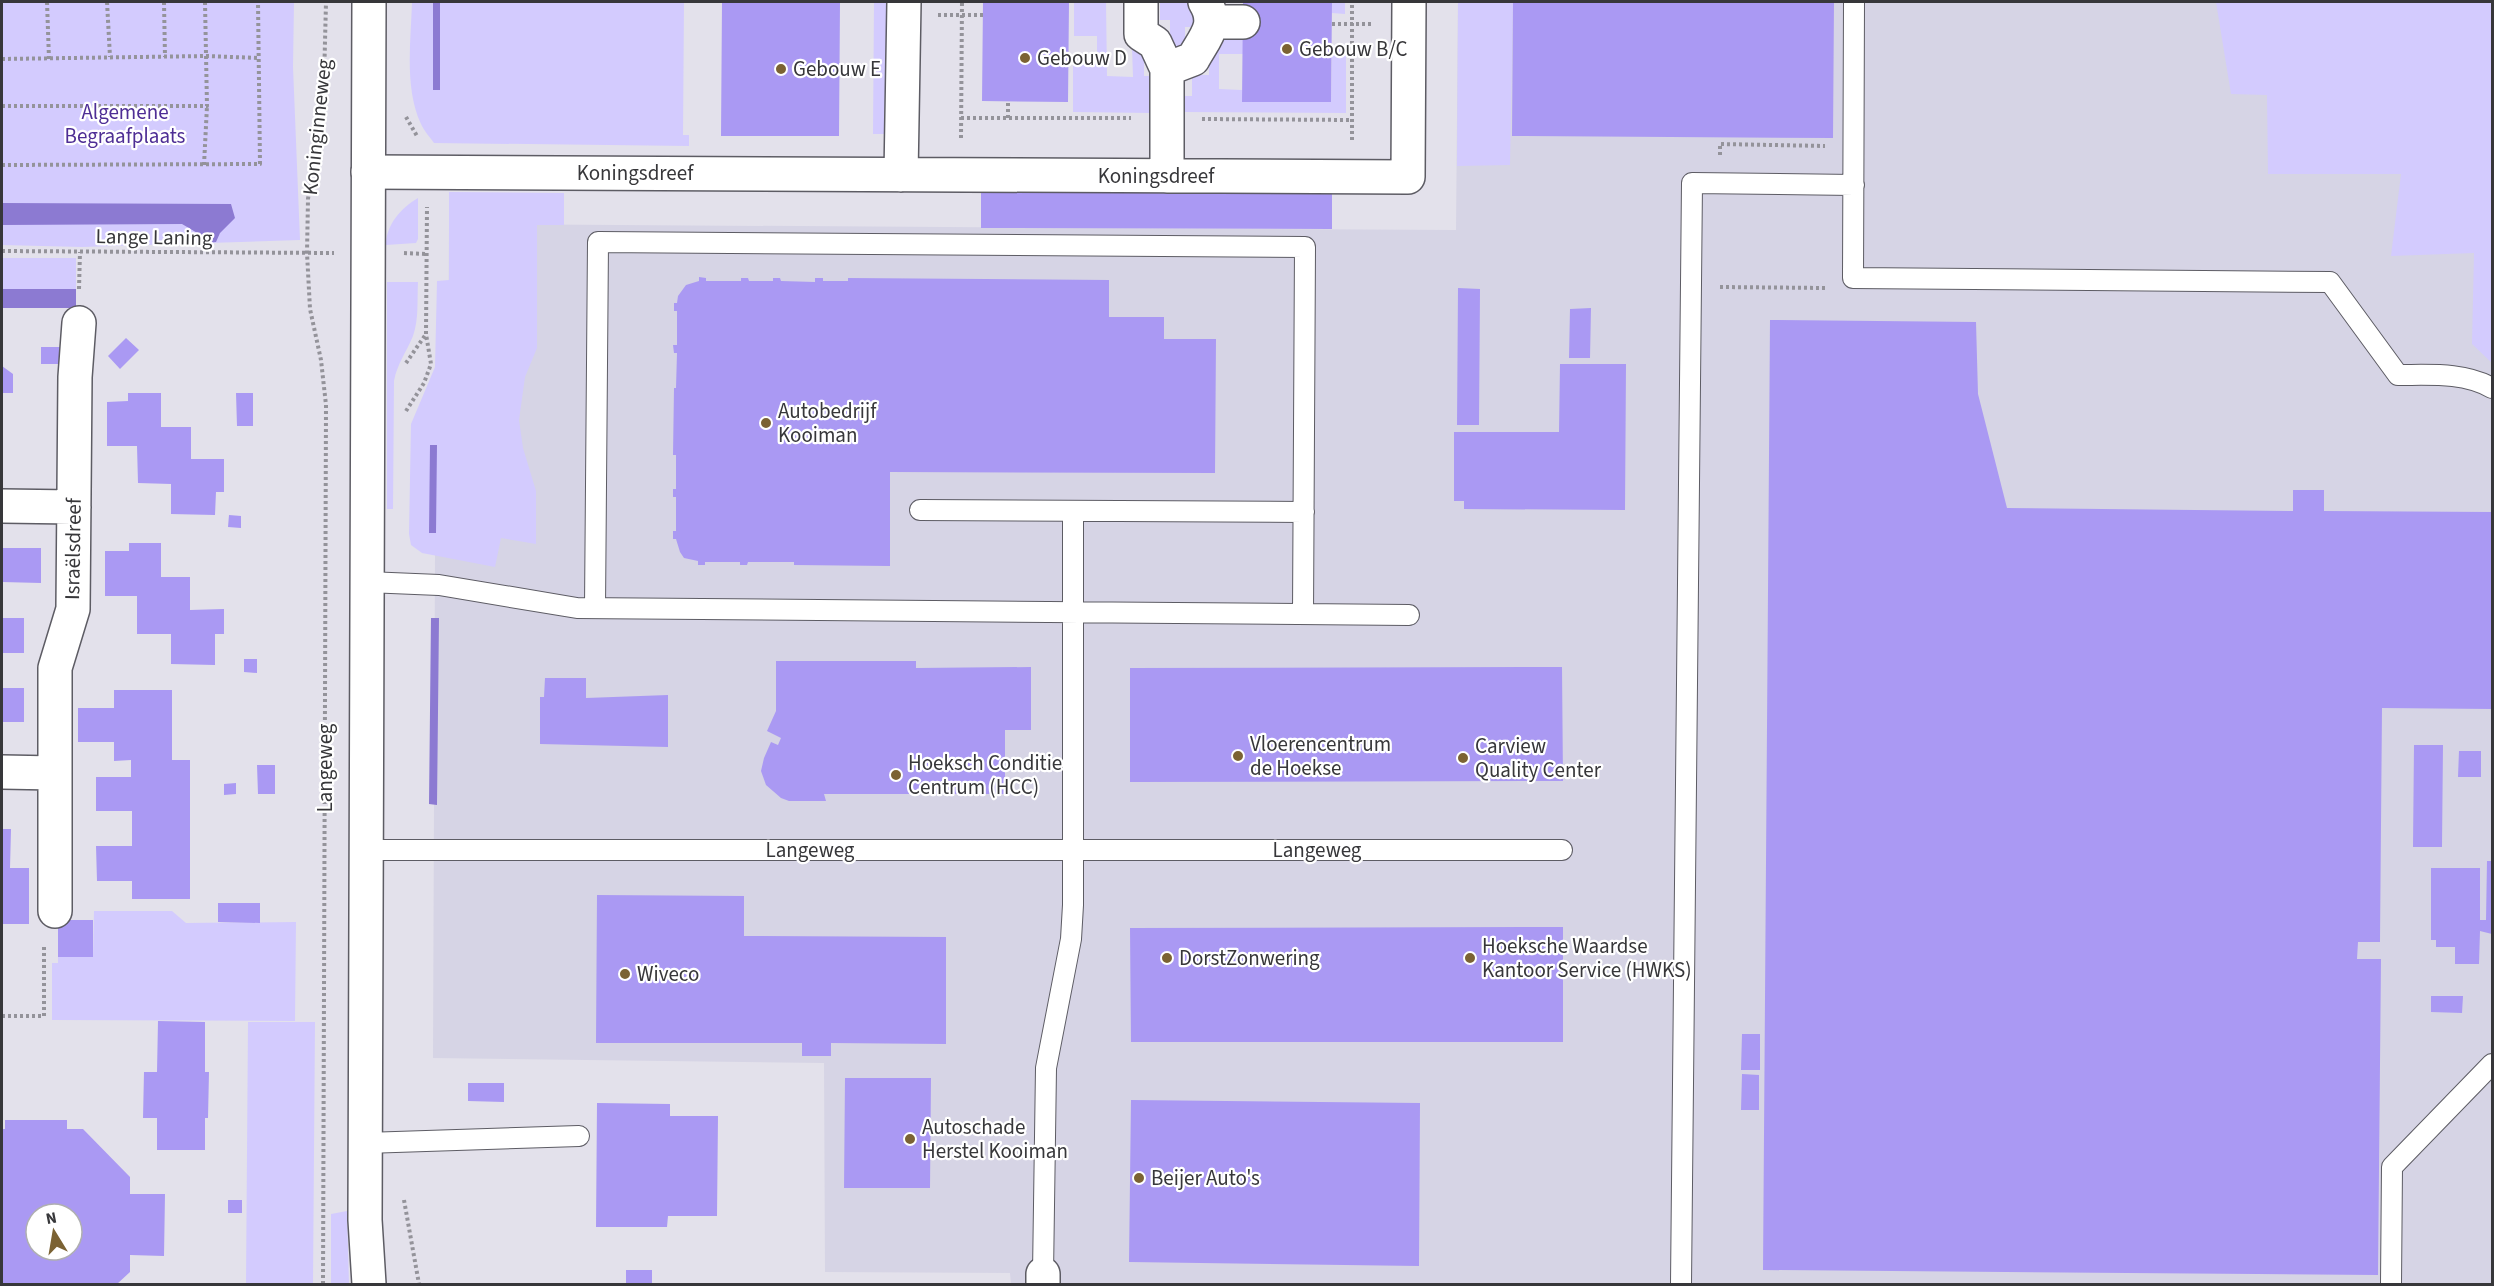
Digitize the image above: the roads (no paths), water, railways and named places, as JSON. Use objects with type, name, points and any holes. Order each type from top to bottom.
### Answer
[{"type":"street","points":[[368,172],[369,2]]},
{"type":"street","points":[[901,175],[903,2]]},
{"type":"street","points":[[1141,2],[1141,34],[1155,43],[1167,69],[1167,176]]},
{"type":"street","name":"Koningsdreef","points":[[368,172],[1408,177],[1409,2]]},
{"type":"street","points":[[1167,69],[1194,59],[1220,15]]},
{"type":"street","name":"Langeweg","points":[[368,172],[365,1220],[369,1284]]},
{"type":"street","name":"Israëlsdreef","points":[[55,911],[55,669],[73,609],[75,376],[79,323]]},
{"type":"street","points":[[2,506],[74,507]]},
{"type":"street","points":[[2,772],[55,773]]},
{"type":"lane","points":[[1854,2],[1853,278],[2330,282],[2398,375],[2458,376],[2479,381],[2493,388]]},
{"type":"lane","points":[[1681,1284],[1692,183],[1854,185]]},
{"type":"lane","points":[[595,608],[598,242],[1106,245],[1305,247],[1303,614]]},
{"type":"lane","points":[[920,510],[1304,512]]},
{"type":"lane","points":[[1043,1279],[1046,1068],[1071,939],[1073,511]]},
{"type":"lane","points":[[367,582],[430,584],[555,606],[595,608],[1409,615]]},
{"type":"lane","name":"Langeweg","points":[[366,850],[1562,850]]},
{"type":"lane","points":[[2391,1284],[2392,1167],[2493,1064]]},
{"type":"lane","points":[[365,1143],[579,1136]]},
{"type":"place","name":"Gebouw B/C","points":[[1287,49]]},
{"type":"place","name":"Gebouw D","points":[[1025,58]]},
{"type":"place","name":"Gebouw E","points":[[781,69]]},
{"type":"place","name":"Autobedrijf Kooiman","points":[[766,423]]},
{"type":"place","name":"Vloerencentrum de Hoekse","points":[[1238,756]]},
{"type":"place","name":"Carview Quality Center","points":[[1463,758]]},
{"type":"place","name":"Hoeksch Conditie Centrum (HCC)","points":[[896,775]]},
{"type":"place","name":"DorstZonwering","points":[[1167,958]]},
{"type":"place","name":"Hoeksche Waardse Kantoor Service (HWKS)","points":[[1470,958]]},
{"type":"place","name":"Wiveco","points":[[625,974]]},
{"type":"place","name":"Autoschade Herstel Kooiman","points":[[910,1139]]},
{"type":"place","name":"Beijer Auto's","points":[[1139,1178]]},
{"type":"park label","name":"Algemene Begraafplaats","points":[[125,124]]}]
